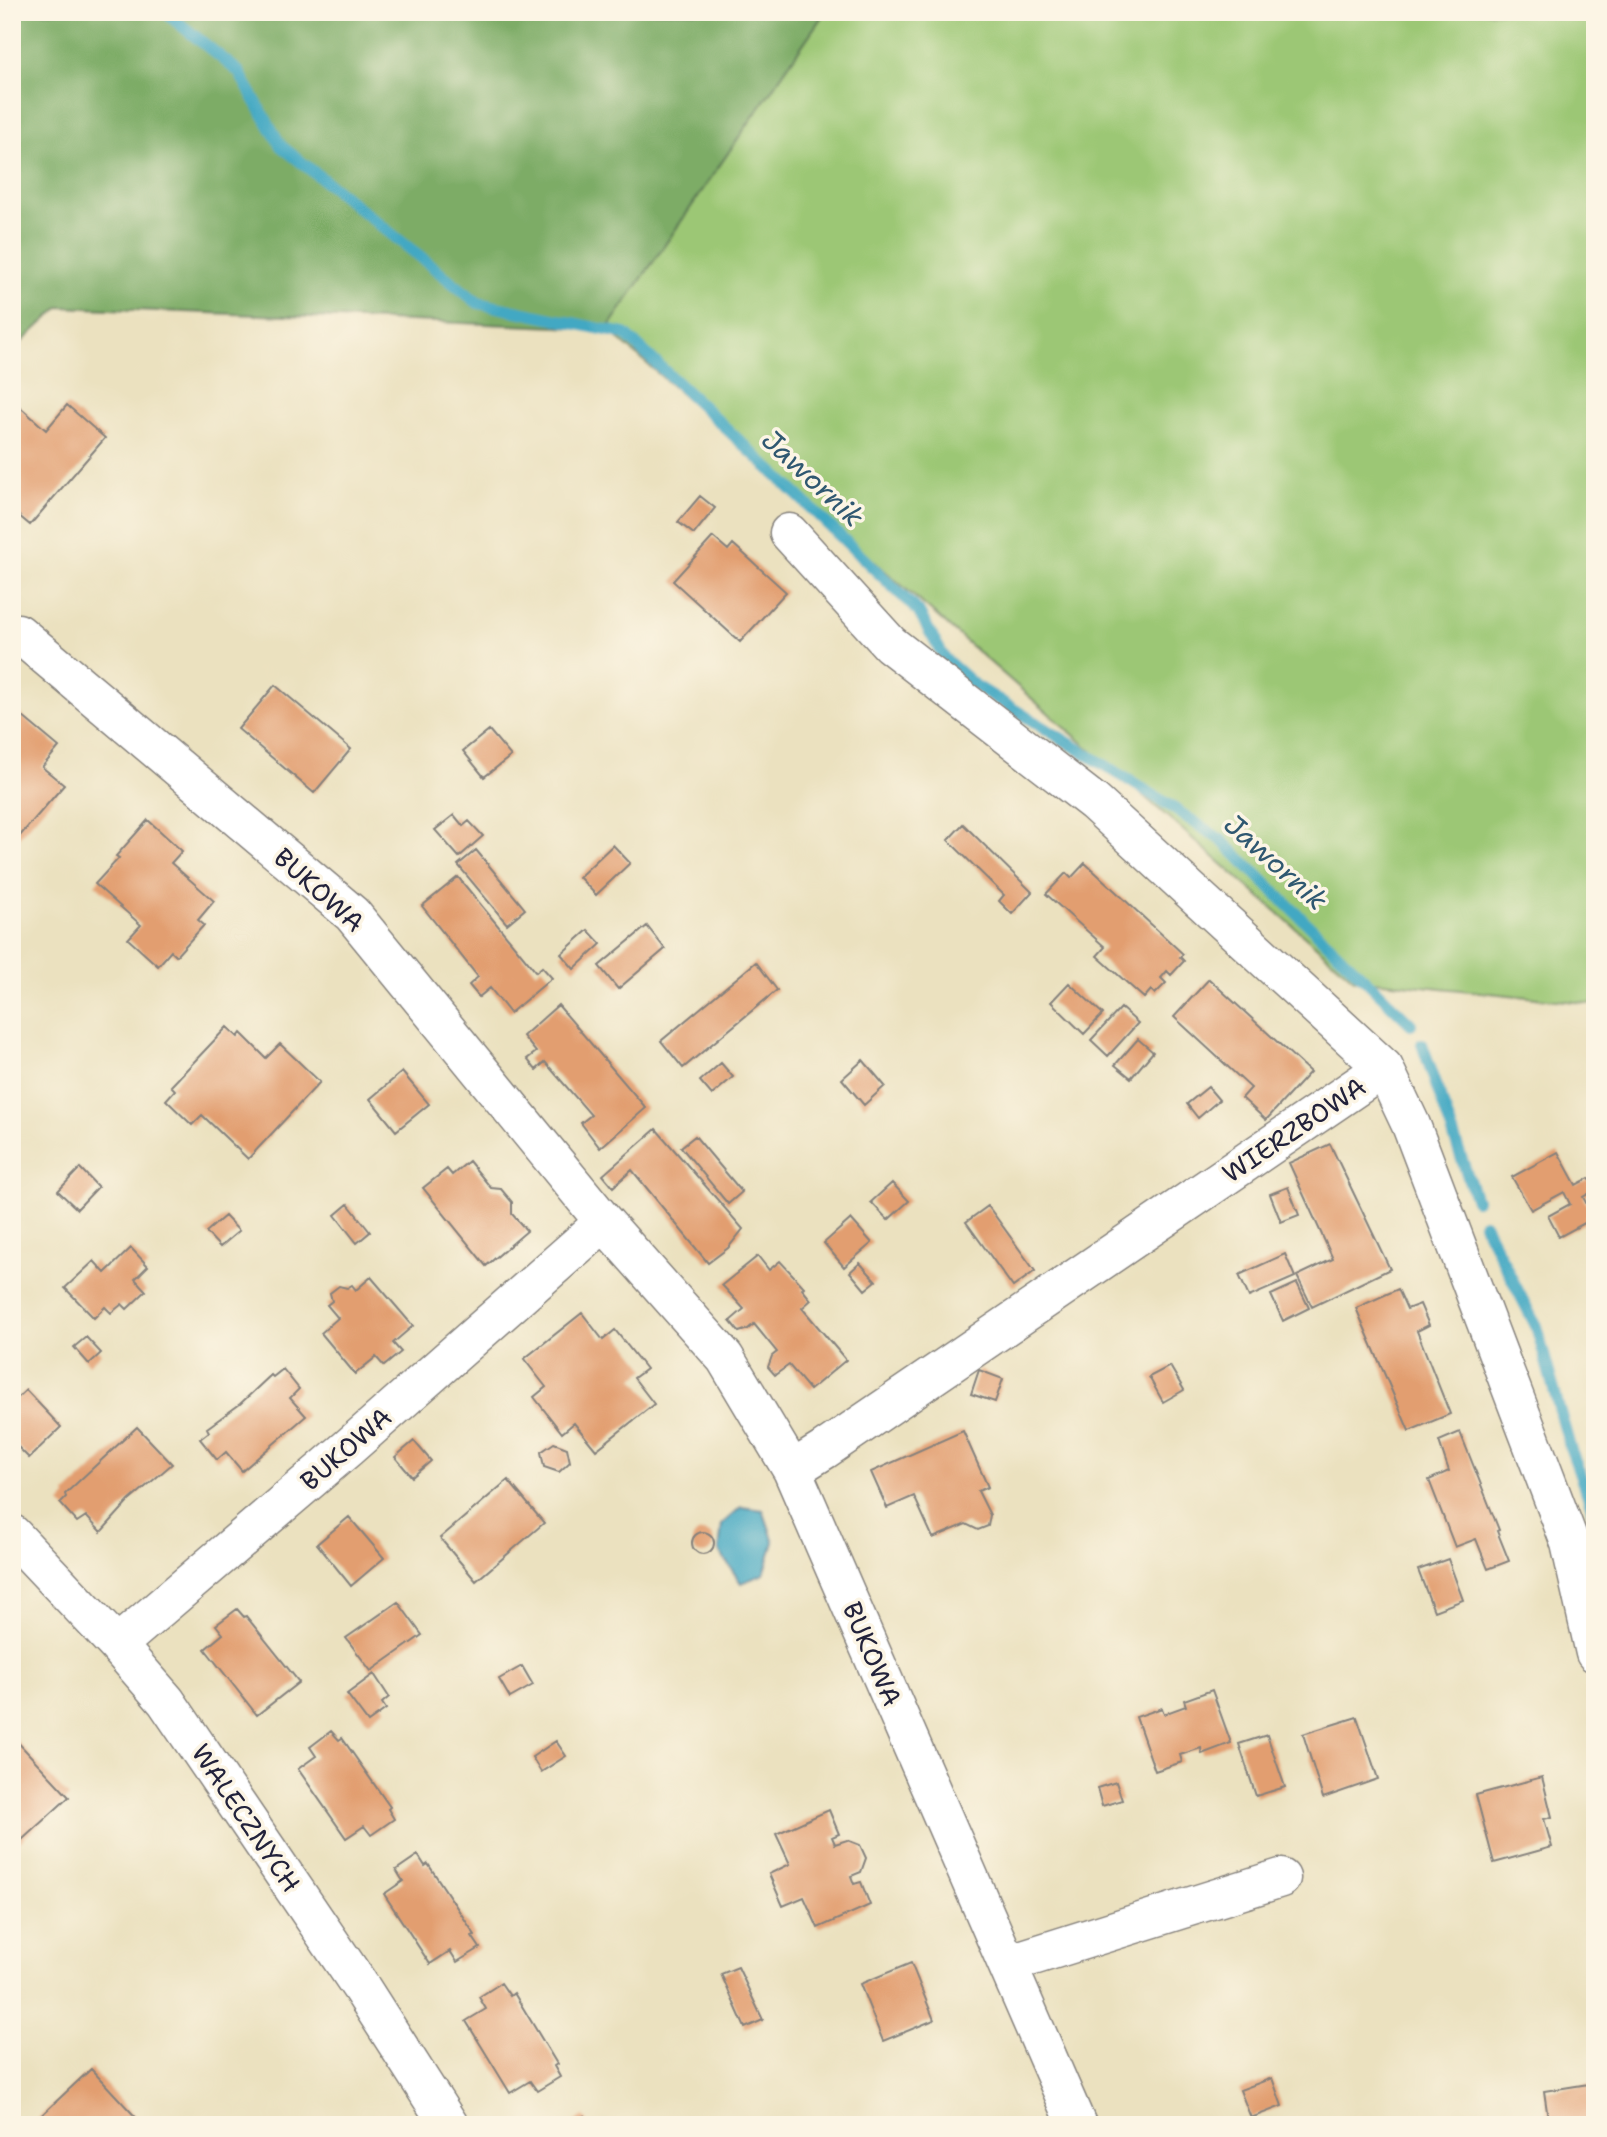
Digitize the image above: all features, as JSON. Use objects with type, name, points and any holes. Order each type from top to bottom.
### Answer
[{"type":"street","points":[[789,534],[890,644],[1094,802],[1384,1068]]},
{"type":"street","name":"BUKOWA","points":[[18,633],[352,914],[604,1222],[725,1358],[792,1470],[1077,2125]]},
{"type":"street","name":"WIERZBOWA","points":[[792,1470],[1384,1068],[1411,1125],[1570,1543],[1595,1653]]},
{"type":"street","name":"BUKOWA","points":[[117,1645],[348,1448],[604,1222]]},
{"type":"street","name":"WALECZNYCH","points":[[12,1534],[166,1701],[362,1989],[449,2125]]},
{"type":"street","points":[[1007,1964],[1281,1878]]},
{"type":"green space","points":[[12,12],[825,12],[607,329],[60,307],[12,351]]},
{"type":"green space","points":[[825,12],[1595,12],[1595,1004],[1354,979],[607,329]]},
{"type":"water","points":[[741,1507],[763,1510],[774,1542],[764,1574],[741,1583],[719,1551],[722,1524]]},
{"type":"building","points":[[67,405],[105,438],[30,525],[12,510],[12,414],[19,406],[46,430]]},
{"type":"building","points":[[700,496],[715,508],[694,534],[678,522]]},
{"type":"building","points":[[713,537],[728,550],[733,544],[786,592],[740,642],[673,581]]},
{"type":"building","points":[[275,685],[351,749],[314,793],[238,729]]},
{"type":"building","points":[[16,711],[59,747],[42,767],[64,785],[18,838],[12,833],[12,715]]},
{"type":"building","points":[[489,730],[511,756],[484,777],[463,751]]},
{"type":"building","points":[[454,815],[463,826],[469,821],[483,836],[459,857],[435,830]]},
{"type":"building","points":[[148,820],[182,851],[171,863],[214,901],[198,920],[204,925],[176,956],[171,951],[158,966],[128,939],[141,925],[95,884]]},
{"type":"building","points":[[963,824],[1032,892],[1012,914],[999,901],[1004,895],[948,840]]},
{"type":"building","points":[[613,845],[630,863],[596,895],[579,877]]},
{"type":"building","points":[[476,850],[525,909],[507,924],[458,865]]},
{"type":"building","points":[[1085,863],[1183,954],[1180,957],[1184,961],[1171,975],[1167,971],[1161,978],[1166,983],[1155,994],[1151,990],[1144,998],[1097,956],[1105,947],[1046,894],[1066,873],[1071,878]]},
{"type":"building","points":[[458,877],[536,972],[542,967],[552,978],[510,1013],[490,988],[479,997],[469,985],[478,977],[422,906]]},
{"type":"building","points":[[647,926],[665,949],[618,989],[599,966]]},
{"type":"building","points":[[588,930],[601,944],[574,969],[561,954]]},
{"type":"building","points":[[756,962],[777,990],[683,1068],[661,1041]]},
{"type":"building","points":[[1209,979],[1310,1072],[1266,1120],[1242,1098],[1251,1088],[1174,1017]]},
{"type":"building","points":[[1069,983],[1103,1014],[1084,1034],[1051,1002]]},
{"type":"building","points":[[558,1005],[646,1108],[600,1148],[581,1123],[591,1115],[545,1062],[536,1070],[527,1059],[536,1052],[523,1036]]},
{"type":"building","points":[[1121,1008],[1138,1023],[1108,1056],[1091,1040]]},
{"type":"building","points":[[227,1027],[238,1037],[241,1033],[266,1058],[280,1044],[320,1082],[248,1159],[202,1115],[192,1125],[166,1100],[175,1090],[171,1086]]},
{"type":"building","points":[[1138,1039],[1153,1052],[1131,1078],[1115,1065]]},
{"type":"building","points":[[863,1060],[885,1086],[864,1105],[842,1079]]},
{"type":"building","points":[[721,1063],[733,1077],[712,1095],[700,1081]]},
{"type":"building","points":[[402,1072],[429,1104],[396,1131],[370,1099]]},
{"type":"building","points":[[1208,1087],[1219,1100],[1198,1118],[1187,1104]]},
{"type":"building","points":[[656,1129],[743,1229],[728,1248],[708,1263],[632,1170],[613,1187],[603,1175]]},
{"type":"building","points":[[695,1136],[742,1192],[728,1204],[681,1147]]},
{"type":"building","points":[[1330,1144],[1390,1269],[1312,1307],[1297,1276],[1333,1259],[1289,1163]]},
{"type":"building","points":[[1558,1152],[1576,1185],[1589,1178],[1595,1188],[1583,1197],[1594,1218],[1559,1237],[1548,1216],[1570,1204],[1564,1192],[1531,1210],[1512,1177]]},
{"type":"building","points":[[469,1161],[491,1188],[501,1189],[512,1202],[512,1214],[527,1231],[486,1266],[423,1188],[447,1169],[452,1175]]},
{"type":"building","points":[[80,1168],[98,1187],[77,1209],[58,1191]]},
{"type":"building","points":[[892,1183],[909,1201],[888,1220],[871,1202]]},
{"type":"building","points":[[1288,1187],[1299,1215],[1281,1222],[1270,1194]]},
{"type":"building","points":[[348,1204],[370,1232],[357,1243],[335,1215]]},
{"type":"building","points":[[988,1206],[1035,1271],[1013,1287],[966,1222]]},
{"type":"building","points":[[225,1216],[239,1231],[220,1247],[206,1232]]},
{"type":"building","points":[[851,1219],[872,1243],[844,1267],[824,1243]]},
{"type":"building","points":[[131,1248],[148,1266],[135,1279],[146,1291],[127,1309],[122,1304],[111,1313],[105,1307],[94,1318],[65,1288],[94,1261],[105,1273]]},
{"type":"building","points":[[1285,1254],[1295,1277],[1249,1297],[1239,1275]]},
{"type":"building","points":[[758,1256],[769,1270],[780,1261],[804,1287],[802,1289],[811,1300],[802,1308],[846,1360],[810,1390],[789,1365],[775,1375],[768,1367],[772,1356],[777,1352],[754,1324],[739,1332],[730,1321],[744,1309],[722,1285]]},
{"type":"building","points":[[860,1263],[876,1281],[865,1290],[850,1272]]},
{"type":"building","points":[[371,1277],[413,1326],[393,1343],[401,1352],[384,1366],[376,1357],[355,1374],[321,1333],[338,1318],[327,1305],[332,1301],[330,1293],[339,1286],[347,1288],[352,1285],[356,1290]]},
{"type":"building","points":[[1297,1283],[1309,1308],[1283,1321],[1271,1295]]},
{"type":"building","points":[[1398,1289],[1407,1309],[1420,1304],[1429,1325],[1417,1331],[1450,1414],[1409,1431],[1356,1308]]},
{"type":"building","points":[[582,1313],[603,1340],[615,1330],[646,1369],[634,1378],[654,1404],[596,1450],[574,1423],[562,1433],[534,1397],[546,1387],[524,1359]]},
{"type":"building","points":[[86,1337],[101,1353],[89,1364],[74,1347]]},
{"type":"building","points":[[1170,1366],[1184,1390],[1163,1402],[1149,1377]]},
{"type":"building","points":[[283,1369],[299,1389],[290,1398],[306,1416],[242,1471],[226,1452],[217,1460],[200,1439],[209,1432],[207,1428],[240,1404],[271,1375],[273,1377]]},
{"type":"building","points":[[979,1370],[1003,1379],[995,1402],[971,1394]]},
{"type":"building","points":[[26,1390],[61,1427],[29,1458],[12,1441],[12,1403]]},
{"type":"building","points":[[137,1427],[172,1464],[129,1501],[101,1532],[86,1516],[77,1522],[60,1503],[66,1497],[65,1494]]},
{"type":"building","points":[[963,1431],[988,1487],[978,1491],[990,1515],[988,1526],[978,1530],[966,1524],[933,1538],[914,1496],[887,1508],[871,1472]]},
{"type":"building","points":[[1460,1432],[1509,1561],[1488,1569],[1476,1539],[1455,1547],[1429,1480],[1449,1471],[1439,1441]]},
{"type":"building","points":[[414,1441],[431,1461],[412,1477],[395,1457]]},
{"type":"building","points":[[554,1443],[567,1448],[570,1462],[559,1472],[544,1467],[541,1452]]},
{"type":"building","points":[[508,1480],[544,1523],[476,1581],[440,1538]]},
{"type":"building","points":[[349,1517],[384,1558],[351,1586],[317,1544]]},
{"type":"building","points":[[703,1532],[711,1535],[714,1543],[711,1551],[703,1554],[695,1551],[692,1543],[695,1535]]},
{"type":"building","points":[[1448,1559],[1463,1600],[1434,1611],[1418,1570]]},
{"type":"building","points":[[398,1602],[422,1635],[371,1671],[346,1638]]},
{"type":"building","points":[[237,1609],[246,1616],[299,1682],[257,1715],[205,1649],[223,1634],[216,1625]]},
{"type":"building","points":[[522,1666],[533,1685],[510,1698],[499,1679]]},
{"type":"building","points":[[374,1674],[389,1697],[382,1703],[386,1709],[368,1722],[347,1694]]},
{"type":"building","points":[[1212,1690],[1231,1743],[1202,1754],[1201,1748],[1180,1755],[1182,1762],[1155,1771],[1136,1717],[1162,1708],[1164,1714],[1186,1706],[1184,1700]]},
{"type":"building","points":[[1357,1717],[1378,1779],[1323,1798],[1303,1734]]},
{"type":"building","points":[[331,1731],[339,1740],[342,1738],[390,1807],[388,1809],[394,1819],[371,1835],[364,1826],[346,1838],[298,1769],[316,1756],[310,1747]]},
{"type":"building","points":[[1267,1735],[1285,1787],[1256,1796],[1239,1744]]},
{"type":"building","points":[[12,1736],[69,1797],[12,1849]]},
{"type":"building","points":[[556,1741],[566,1756],[541,1772],[532,1757]]},
{"type":"building","points":[[1542,1777],[1552,1817],[1544,1819],[1552,1847],[1494,1863],[1476,1795]]},
{"type":"building","points":[[1116,1782],[1122,1800],[1102,1806],[1097,1788]]},
{"type":"building","points":[[829,1810],[839,1834],[832,1837],[835,1844],[847,1840],[860,1845],[866,1858],[861,1872],[851,1876],[854,1884],[861,1882],[870,1905],[818,1928],[804,1897],[783,1906],[769,1874],[790,1864],[776,1834]]},
{"type":"building","points":[[418,1855],[425,1866],[428,1864],[475,1935],[472,1936],[480,1948],[457,1962],[450,1951],[430,1964],[384,1894],[403,1881],[396,1870]]},
{"type":"building","points":[[911,1963],[934,2020],[883,2041],[860,1984]]},
{"type":"building","points":[[738,1967],[763,2020],[745,2028],[721,1974]]},
{"type":"building","points":[[501,1983],[510,1996],[514,1993],[557,2064],[554,2066],[560,2077],[537,2091],[530,2081],[510,2093],[466,2021],[486,2009],[479,1997]]},
{"type":"building","points":[[91,2069],[143,2125],[31,2125]]},
{"type":"building","points":[[1272,2078],[1282,2106],[1251,2118],[1240,2090]]},
{"type":"building","points":[[1595,2083],[1595,2125],[1549,2125],[1544,2091]]},
{"type":"building","points":[[584,2116],[589,2125],[569,2125]]},
{"type":"waterway","name":"Jawornik","points":[[165,12],[239,72],[281,146],[478,303],[625,334],[918,611],[945,659],[973,684],[1221,840],[1411,1024]]},
{"type":"waterway","name":"Jawornik","points":[[1422,1044],[1476,1200]]},
{"type":"waterway","name":"Jawornik","points":[[1484,1224],[1536,1326],[1570,1447],[1595,1515]]}]
